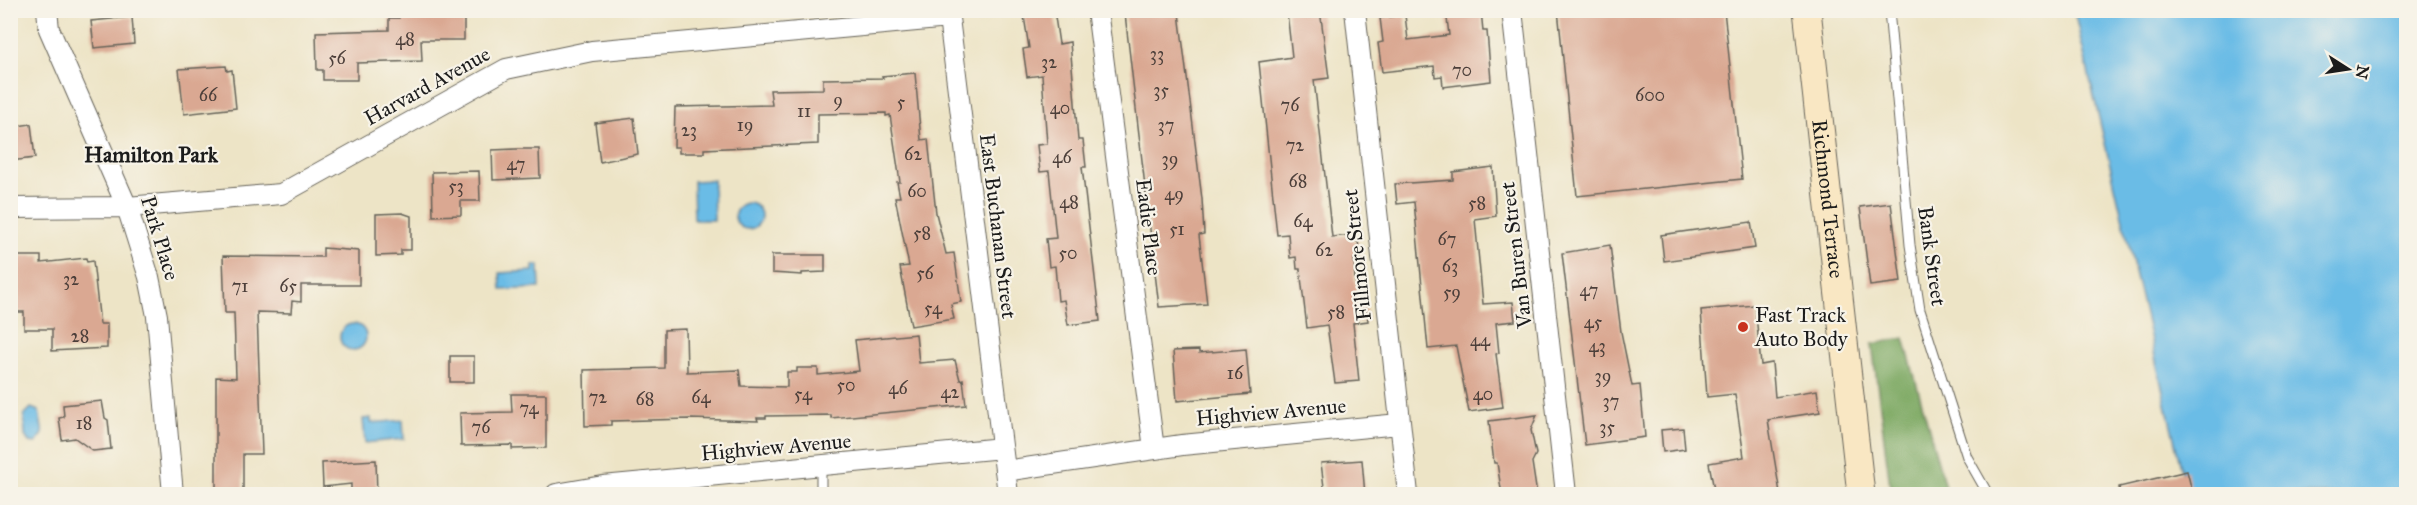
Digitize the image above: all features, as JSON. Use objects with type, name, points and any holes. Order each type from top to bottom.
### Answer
[{"type":"main road","name":"Richmond Terrace","points":[[1807,10],[1861,495]]},
{"type":"street","name":"Park Place","points":[[47,10],[49,29],[127,207],[146,267],[157,316],[173,495]]},
{"type":"street","name":"Eadie Place","points":[[1097,10],[1154,449]]},
{"type":"street","name":"Fillmore Street","points":[[1355,10],[1408,495]]},
{"type":"street","name":"Van Buren Street","points":[[1512,10],[1566,495]]},
{"type":"street","name":"Harvard Avenue","points":[[10,208],[127,207],[281,194],[506,69],[592,51],[948,14]]},
{"type":"street","name":"East Buchanan Street","points":[[948,14],[1008,495]]},
{"type":"street","name":"Highview Avenue","points":[[1005,471],[1154,449],[1400,424]]},
{"type":"street","name":"Highview Avenue","points":[[556,495],[603,486],[1002,448]]},
{"type":"lane","name":"Bank Street","points":[[1888,10],[1910,244],[1920,310],[1967,457],[1988,495]]},
{"type":"lane","points":[[821,467],[821,495]]},
{"type":"green space","points":[[1904,338],[1947,494],[1891,494],[1872,344]]},
{"type":"water","points":[[2074,11],[2406,11],[2406,494],[2187,494]]},
{"type":"water","points":[[713,180],[714,220],[694,220],[693,181]]},
{"type":"water","points":[[748,203],[757,207],[761,216],[757,225],[748,229],[739,225],[735,216],[739,207]]},
{"type":"water","points":[[539,265],[540,288],[501,290],[500,273],[533,271],[533,266]]},
{"type":"water","points":[[353,324],[362,328],[366,337],[362,346],[353,350],[344,346],[340,337],[344,328]]},
{"type":"water","points":[[31,408],[39,411],[43,434],[36,443],[29,442],[25,436],[24,415]]},
{"type":"water","points":[[371,418],[371,423],[403,420],[404,439],[365,443],[363,419]]},
{"type":"building","points":[[464,10],[464,40],[421,40],[422,61],[357,63],[357,80],[323,80],[323,70],[317,70],[316,32],[389,30],[389,18],[399,18],[399,13]]},
{"type":"building","points":[[1023,10],[1054,10],[1059,44],[1070,42],[1078,140],[1083,140],[1086,167],[1082,167],[1100,321],[1068,325],[1064,300],[1058,301],[1055,266],[1049,267],[1046,239],[1056,238],[1049,171],[1040,172],[1037,145],[1047,144],[1042,75],[1027,77],[1023,49],[1029,48]]},
{"type":"building","points":[[1150,10],[1179,13],[1202,199],[1204,234],[1199,235],[1207,304],[1159,307],[1125,14]]},
{"type":"building","points":[[1320,10],[1329,78],[1314,80],[1332,237],[1352,235],[1353,241],[1358,241],[1360,258],[1354,259],[1355,280],[1359,302],[1365,302],[1368,321],[1353,323],[1359,381],[1335,383],[1327,325],[1307,328],[1300,269],[1297,269],[1296,257],[1290,258],[1288,234],[1277,235],[1259,62],[1292,57],[1287,12]]},
{"type":"building","points":[[1446,10],[1481,10],[1483,31],[1487,31],[1491,81],[1443,87],[1442,76],[1435,77],[1434,66],[1382,72],[1378,43],[1383,42],[1380,18],[1405,15],[1408,40],[1449,35]]},
{"type":"building","points":[[1558,10],[1724,10],[1742,179],[1577,196]]},
{"type":"building","points":[[132,17],[134,44],[94,48],[91,21]]},
{"type":"building","points":[[226,66],[227,71],[232,70],[236,108],[184,114],[179,69]]},
{"type":"building","points":[[915,73],[921,140],[928,139],[936,213],[946,254],[954,253],[961,302],[951,304],[954,319],[911,326],[900,267],[909,266],[895,197],[900,197],[897,182],[900,182],[890,115],[886,116],[886,113],[818,114],[818,144],[704,149],[704,153],[679,153],[679,147],[674,147],[675,107],[772,105],[770,90],[823,89],[823,79],[883,78],[882,76]]},
{"type":"building","points":[[634,118],[638,154],[600,162],[595,123]]},
{"type":"building","points":[[31,124],[35,158],[10,161],[10,127]]},
{"type":"building","points":[[539,149],[540,178],[493,180],[492,150]]},
{"type":"building","points":[[1493,167],[1496,216],[1475,219],[1483,304],[1513,302],[1515,321],[1496,323],[1499,353],[1496,354],[1503,407],[1469,412],[1456,346],[1428,349],[1414,202],[1397,204],[1395,184],[1453,180],[1453,172]]},
{"type":"building","points":[[479,171],[480,201],[461,201],[461,215],[433,216],[432,172]]},
{"type":"building","points":[[1891,203],[1901,282],[1870,286],[1860,207]]},
{"type":"building","points":[[402,213],[411,216],[411,250],[401,250],[401,255],[376,256],[376,214]]},
{"type":"building","points":[[1751,222],[1755,248],[1664,261],[1661,235]]},
{"type":"building","points":[[1610,245],[1621,332],[1632,386],[1640,385],[1645,437],[1585,445],[1562,253]]},
{"type":"building","points":[[323,248],[359,251],[359,285],[301,285],[301,302],[292,301],[291,313],[257,312],[262,454],[243,454],[243,495],[216,495],[216,377],[236,378],[234,313],[225,313],[223,256],[323,257]]},
{"type":"building","points":[[772,255],[825,255],[825,272],[802,273],[802,275],[772,273]]},
{"type":"building","points":[[10,256],[41,256],[41,263],[86,258],[87,262],[93,261],[100,324],[107,324],[107,348],[52,351],[52,329],[24,329],[24,312],[10,312]]},
{"type":"building","points":[[1755,305],[1761,365],[1772,363],[1775,397],[1817,390],[1820,412],[1768,420],[1780,493],[1715,495],[1709,463],[1744,457],[1735,394],[1707,397],[1701,310]]},
{"type":"building","points":[[686,329],[687,372],[739,370],[741,386],[787,387],[787,372],[797,372],[797,368],[818,368],[818,375],[859,371],[855,340],[916,334],[919,363],[955,360],[960,380],[963,379],[966,405],[831,418],[831,415],[766,416],[766,418],[757,418],[758,421],[690,419],[611,421],[611,425],[585,426],[584,370],[664,368],[664,330]]},
{"type":"building","points":[[1246,349],[1250,394],[1177,401],[1173,351],[1199,350],[1199,353]]},
{"type":"building","points":[[450,356],[474,356],[474,382],[450,382]]},
{"type":"building","points":[[511,394],[546,394],[546,448],[512,449],[512,445],[461,446],[460,413],[512,412]]},
{"type":"building","points":[[102,401],[105,418],[108,420],[111,449],[93,451],[75,438],[62,440],[59,418],[64,417],[63,405]]},
{"type":"building","points":[[1537,415],[1531,430],[1536,454],[1532,462],[1537,495],[1502,495],[1497,463],[1494,463],[1489,421]]},
{"type":"building","points":[[1683,428],[1685,449],[1663,452],[1661,430]]},
{"type":"building","points":[[376,460],[377,495],[351,495],[351,484],[323,487],[322,463]]},
{"type":"building","points":[[1362,460],[1365,495],[1325,495],[1321,463]]},
{"type":"building","points":[[2187,471],[2193,495],[2120,495],[2119,487]]},
{"type":"place","name":"Fast Track Auto Body","points":[[1743,327]]},
{"type":"district","name":"Hamilton Park","points":[[151,154]]}]
